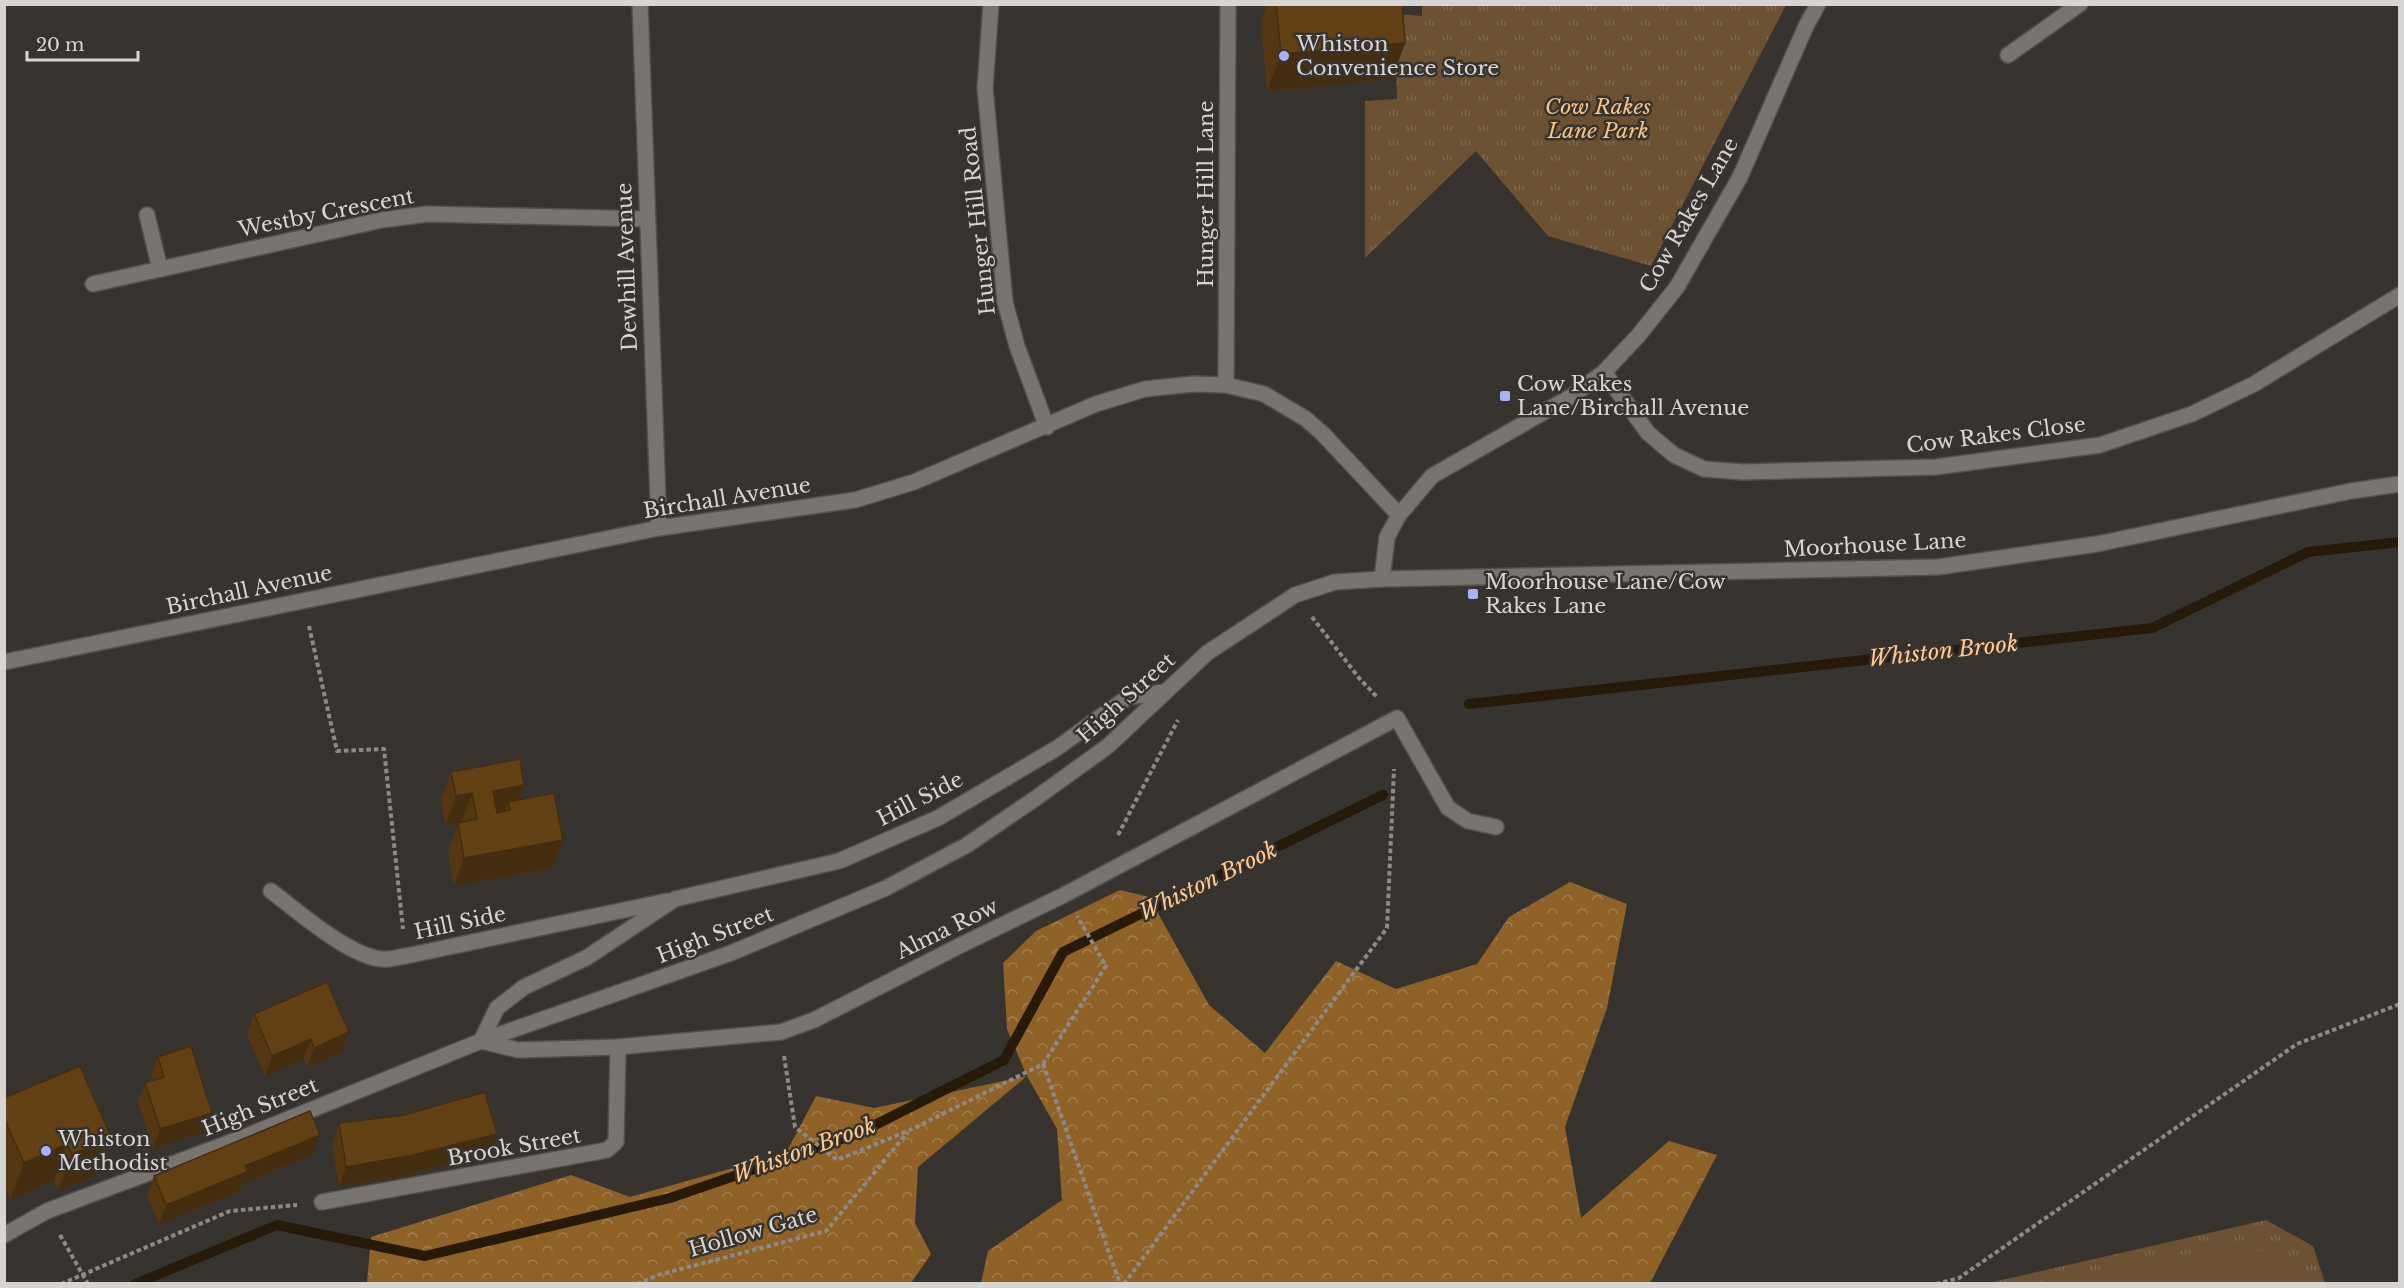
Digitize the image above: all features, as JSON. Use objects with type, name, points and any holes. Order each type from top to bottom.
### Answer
[{"type":"street","name":"Dewhill Avenue","points":[[640,4],[659,528]]},
{"type":"street","name":"Hunger Hill Road","points":[[991,4],[985,88],[1005,302],[1017,345],[1047,427]]},
{"type":"street","name":"Hunger Hill Lane","points":[[1226,385],[1228,4]]},
{"type":"street","name":"Cow Rakes Lane","points":[[1382,579],[1387,537],[1399,515],[1432,476],[1572,396],[1604,372],[1638,336],[1677,287],[1740,177],[1818,4]]},
{"type":"street","points":[[2008,55],[2080,4]]},
{"type":"street","name":"Westby Crescent","points":[[93,284],[382,220],[427,214],[646,219]]},
{"type":"street","points":[[147,215],[160,269]]},
{"type":"street","name":"Cow Rakes Close","points":[[1604,372],[1648,434],[1674,455],[1704,469],[1743,472],[1936,467],[2100,445],[2192,414],[2254,384],[2400,296]]},
{"type":"street","name":"Birchall Avenue","points":[[4,662],[659,528],[855,500],[914,482],[1047,427],[1096,404],[1145,390],[1193,384],[1226,385],[1264,394],[1306,419],[1399,515]]},
{"type":"street","name":"Moorhouse Lane","points":[[1382,579],[1938,567],[2097,544],[2351,491],[2400,484]]},
{"type":"street","name":"High Street","points":[[4,1235],[47,1212],[239,1139],[481,1041],[731,953],[886,888],[967,845],[1036,798],[1108,746],[1207,653],[1295,595],[1335,582],[1382,579]]},
{"type":"street","name":"Hill Side","points":[[271,891],[323,931],[359,951],[381,959],[406,956],[675,899],[839,861],[938,818],[1057,748],[1128,697],[1164,692]]},
{"type":"street","name":"Alma Row","points":[[481,1041],[518,1050],[618,1047],[781,1032],[814,1020],[1064,895],[1397,718],[1448,808],[1468,821],[1496,827]]},
{"type":"street","name":"Hill Side","points":[[481,1041],[497,1008],[524,987],[586,958],[675,899]]},
{"type":"street","name":"Brook Street","points":[[322,1202],[607,1150],[616,1142],[618,1047]]},
{"type":"path","points":[[1295,595],[1359,678]]},
{"type":"path","points":[[304,601],[337,751],[384,749],[406,956]]},
{"type":"path","points":[[1098,876],[1156,759],[1184,710]]},
{"type":"path","points":[[1122,1284],[1387,928],[1394,764]]},
{"type":"path","points":[[781,1032],[795,1127],[837,1160],[908,1131],[1043,1064],[1106,966],[1064,895]]},
{"type":"path","points":[[1936,1284],[1959,1278],[2297,1044],[2400,1004]]},
{"type":"path","points":[[1043,1064],[1122,1284]]},
{"type":"path","name":"Hollow Gate","points":[[637,1284],[658,1275],[826,1231],[908,1131]]},
{"type":"path","points":[[61,1284],[230,1211],[322,1202]]},
{"type":"path","points":[[47,1212],[88,1284]]},
{"type":"green space","name":"Cow Rakes Lane Park","points":[[1422,4],[1786,5],[1651,266],[1548,236],[1476,151],[1365,258],[1365,101],[1397,99],[1395,14],[1422,16]]},
{"type":"green space","points":[[1570,882],[1627,904],[1607,1008],[1565,1127],[1581,1218],[1669,1141],[1717,1155],[1650,1283],[981,1283],[988,1251],[1062,1200],[1057,1129],[1027,1076],[1007,1029],[1003,963],[1036,931],[1120,890],[1149,897],[1209,1005],[1265,1053],[1336,961],[1396,989],[1477,964],[1509,917]]},
{"type":"green space","points":[[1027,1076],[918,1167],[915,1223],[931,1254],[911,1283],[367,1283],[371,1237],[571,1175],[630,1197],[786,1153],[816,1096],[874,1108]]},
{"type":"green space","points":[[2266,1220],[2313,1246],[2325,1283],[1984,1284]]},
{"type":"green space","points":[[2232,1245],[2291,1259],[2307,1283],[2044,1283]]},
{"type":"building","points":[[1276,4],[1402,4],[1405,43],[1281,54]]},
{"type":"building","points":[[520,759],[524,785],[493,791],[497,813],[510,810],[508,802],[554,793],[563,840],[464,858],[458,823],[477,819],[472,793],[456,796],[451,772]]},
{"type":"building","points":[[327,982],[349,1032],[314,1048],[311,1039],[272,1056],[254,1014]]},
{"type":"building","points":[[191,1046],[212,1113],[160,1129],[145,1083],[164,1077],[158,1057]]},
{"type":"building","points":[[80,1066],[111,1137],[72,1154],[67,1144],[24,1163],[4,1118],[4,1098]]},
{"type":"building","points":[[485,1092],[497,1134],[413,1155],[346,1167],[339,1123],[404,1115]]},
{"type":"building","points":[[310,1111],[320,1135],[245,1166],[247,1172],[166,1205],[154,1176]]},
{"type":"waterway","name":"Whiston Brook","points":[[1469,704],[2152,628],[2308,552],[2400,542]]},
{"type":"waterway","name":"Whiston Brook","points":[[135,1284],[277,1225],[425,1256],[670,1198],[859,1133],[1004,1060],[1063,952],[1383,795]]},
{"type":"place","name":"Whiston Convenience Store","points":[[1284,56]]},
{"type":"place","name":"Cow Rakes Lane/Birchall Avenue","points":[[1505,396]]},
{"type":"place","name":"Moorhouse Lane/Cow Rakes Lane","points":[[1473,594]]},
{"type":"place","name":"Whiston Methodist","points":[[46,1151]]}]
